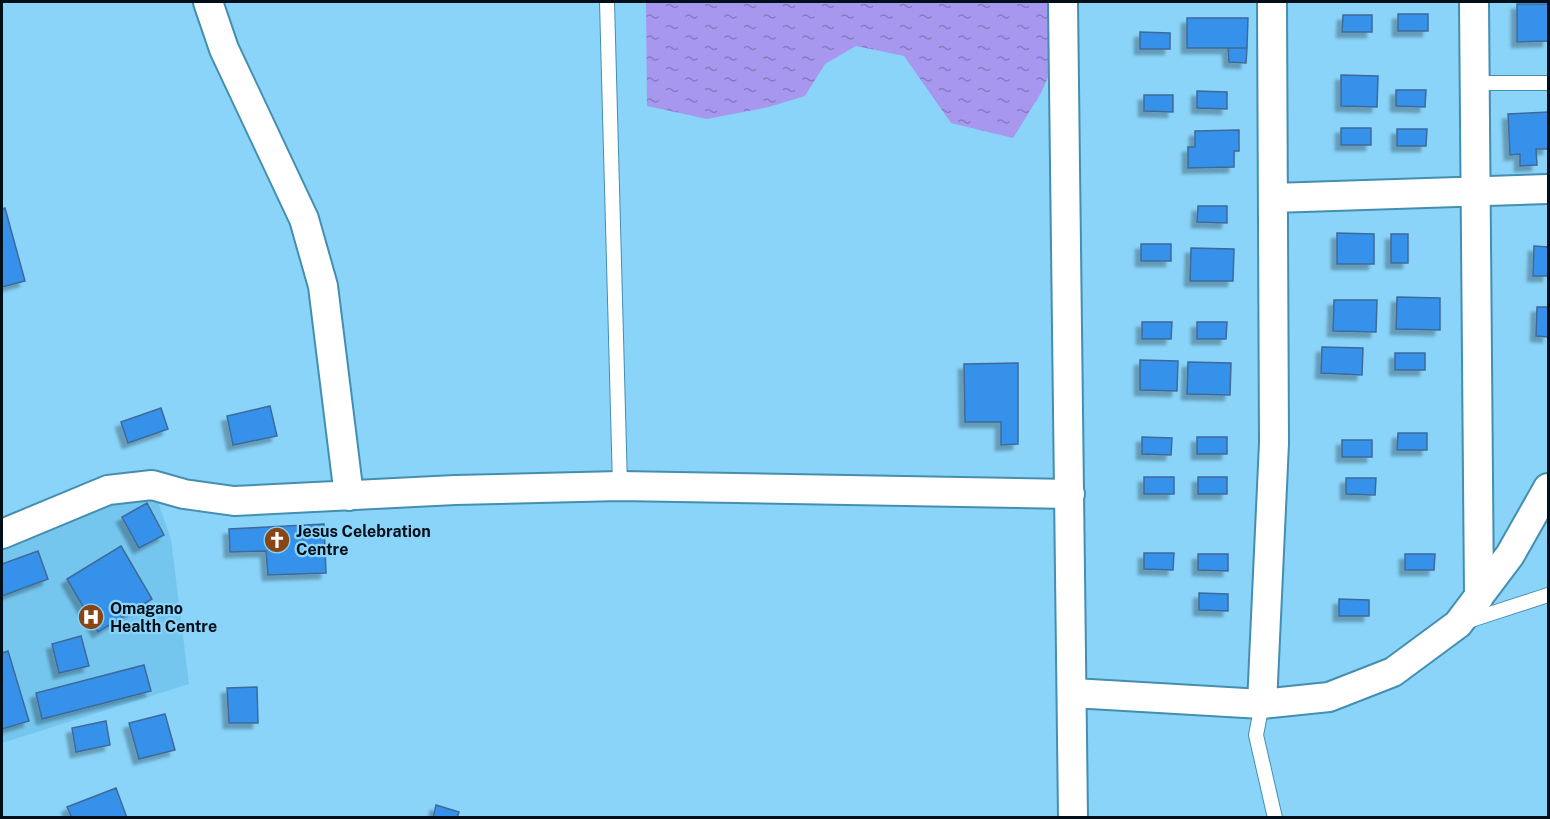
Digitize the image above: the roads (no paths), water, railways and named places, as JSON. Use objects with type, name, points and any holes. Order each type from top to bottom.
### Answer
[{"type":"street","points":[[208,2],[224,49],[304,219],[323,286],[349,496]]},
{"type":"street","points":[[1063,2],[1073,818]]},
{"type":"street","points":[[1262,704],[1274,443],[1272,2]]},
{"type":"street","points":[[1474,2],[1479,597]]},
{"type":"street","points":[[1273,198],[1548,189]]},
{"type":"street","points":[[2,534],[108,490],[152,485],[184,494],[234,501],[455,490],[620,486],[1070,494]]},
{"type":"street","points":[[1073,693],[1262,704],[1329,697],[1393,672],[1458,624],[1510,555],[1548,488]]},
{"type":"lane","points":[[607,2],[620,486]]},
{"type":"lane","points":[[1475,83],[1548,83]]},
{"type":"lane","points":[[1458,624],[1548,596]]},
{"type":"lane","points":[[1262,704],[1256,735],[1275,818]]},
{"type":"water","points":[[646,2],[1063,2],[1064,40],[1041,93],[1013,138],[951,123],[904,56],[856,46],[825,64],[805,96],[769,107],[707,119],[647,106]]},
{"type":"place","name":"Jesus Celebration Centre","points":[[277,540]]},
{"type":"place","name":"Omagano Health Centre","points":[[91,617]]}]
